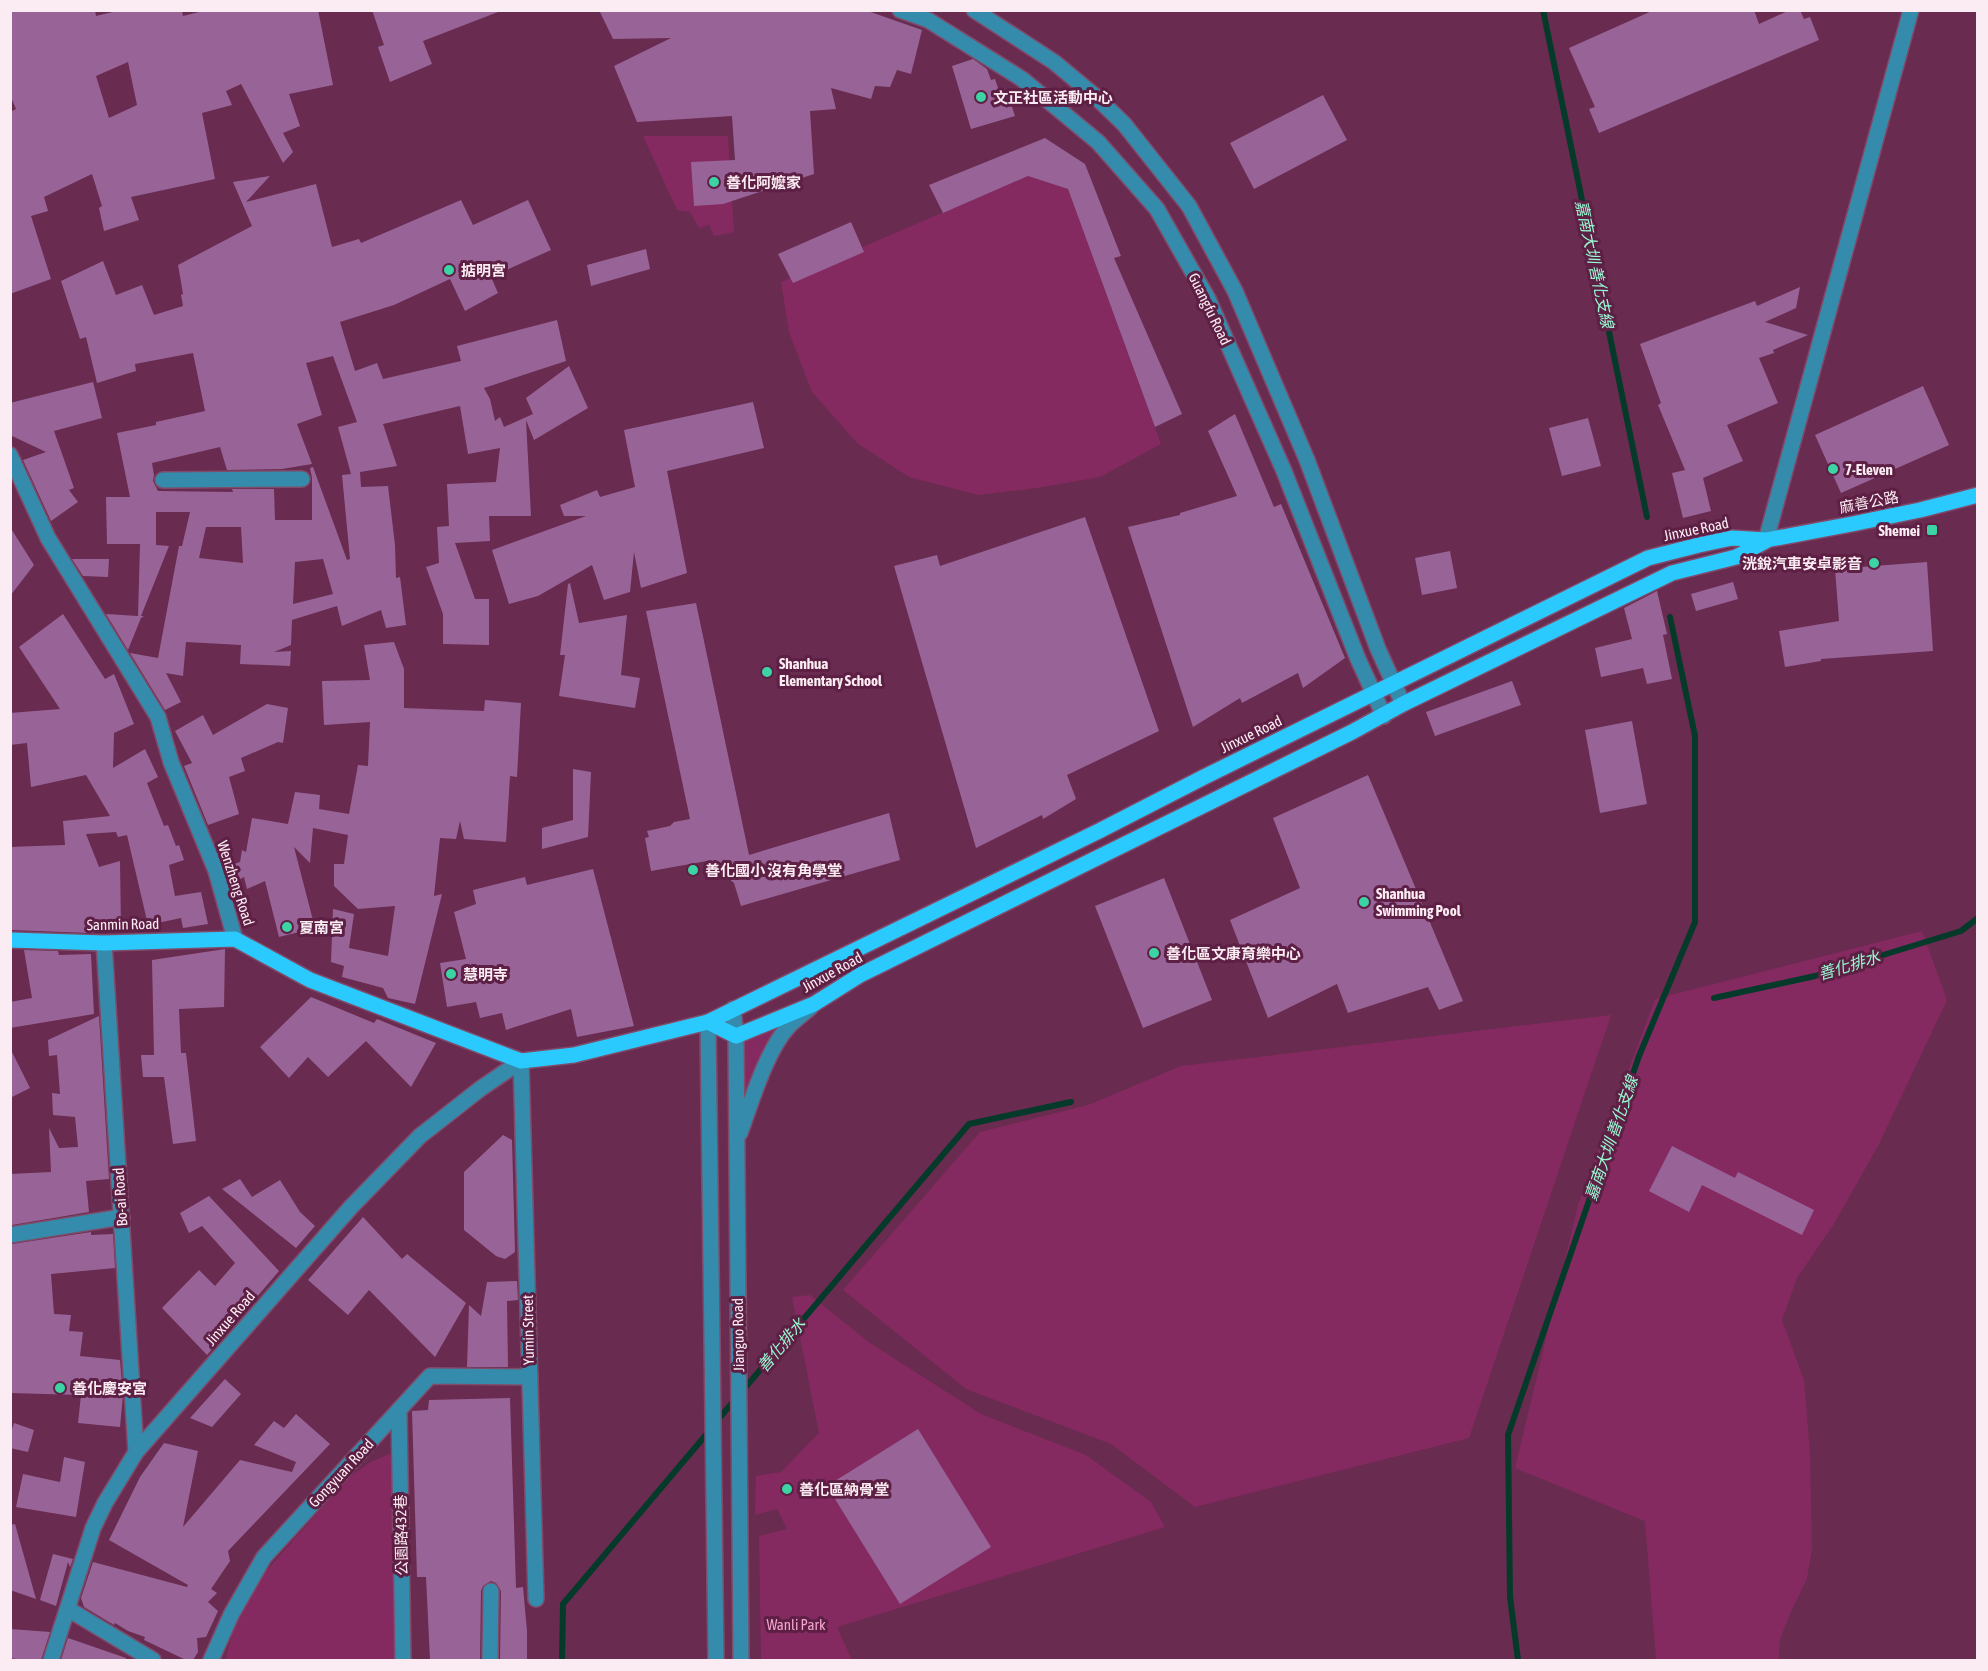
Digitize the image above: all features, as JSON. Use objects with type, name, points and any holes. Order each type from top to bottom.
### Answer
[{"type":"main road","name":"麻善公路","points":[[1766,540],[1920,510],[1977,495]]},
{"type":"main road","name":"Jinxue Road","points":[[708,1022],[1089,836],[1648,558],[1732,538],[1766,540]]},
{"type":"main road","name":"Jinxue Road","points":[[736,1036],[814,1004],[860,975],[1384,716],[1403,704],[1672,573],[1736,557],[1766,540]]},
{"type":"main road","name":"Sanmin Road","points":[[10,940],[104,943],[235,939]]},
{"type":"main road","name":"Wenzheng Road","points":[[235,939],[310,980],[521,1061],[574,1055],[708,1022]]},
{"type":"main road","points":[[708,1022],[736,1036]]},
{"type":"street","name":"Guangfu Road","points":[[900,10],[928,20],[1022,79],[1098,141],[1157,209],[1218,321],[1284,471],[1373,694],[1384,716]]},
{"type":"street","name":"Guangfu Road","points":[[974,10],[1054,62],[1096,98],[1124,124],[1189,206],[1235,291],[1267,365],[1307,460],[1378,650],[1403,704]]},
{"type":"street","points":[[1766,540],[1911,10]]},
{"type":"street","name":"Wenzheng Road","points":[[10,455],[48,538],[158,717],[171,762],[216,871],[235,939]]},
{"type":"street","points":[[163,480],[302,478]]},
{"type":"street","name":"Bo-ai Road","points":[[104,943],[136,1452]]},
{"type":"street","points":[[736,1141],[776,1045],[788,1026],[814,1004]]},
{"type":"street","name":"Jianguo Road","points":[[733,1009],[736,1036],[741,1660]]},
{"type":"street","name":"Jianguo Road","points":[[708,1022],[716,1660]]},
{"type":"street","name":"Yumin Street","points":[[521,1061],[536,1599]]},
{"type":"street","name":"Jinxue Road","points":[[51,1660],[93,1528],[105,1503],[136,1452],[351,1207],[420,1136],[480,1089],[521,1061]]},
{"type":"street","points":[[10,1235],[122,1217]]},
{"type":"street","name":"Gongyuan Road","points":[[211,1660],[231,1615],[264,1557],[430,1376],[530,1377]]},
{"type":"street","name":"公園路432巷","points":[[399,1410],[403,1660]]},
{"type":"street","points":[[490,1660],[491,1591]]},
{"type":"street","points":[[68,1609],[153,1660]]},
{"type":"green space","points":[[643,136],[728,136],[734,232],[714,236],[709,225],[699,228],[690,212],[677,210]]},
{"type":"green space","points":[[1028,176],[1068,189],[1161,444],[1100,477],[1037,488],[978,495],[909,477],[857,443],[812,392],[789,332],[781,282]]},
{"type":"green space","points":[[1922,931],[1947,1000],[1879,1144],[1834,1224],[1797,1278],[1782,1320],[1804,1380],[1810,1452],[1812,1549],[1807,1578],[1780,1639],[1779,1660],[1656,1660],[1645,1521],[1515,1468],[1578,1205],[1655,999]]},
{"type":"green space","points":[[814,1004],[788,1026],[736,1141],[736,1036]]},
{"type":"green space","points":[[1611,1015],[1469,1438],[1195,1507],[1111,1444],[966,1389],[843,1290],[980,1132],[1088,1105],[1181,1066]]},
{"type":"green space","name":"Wanli Park","points":[[810,1295],[870,1343],[981,1414],[1086,1455],[1151,1502],[1165,1527],[837,1627],[852,1660],[761,1660],[759,1536],[787,1529],[777,1509],[755,1515],[756,1476],[781,1472],[819,1433],[792,1297]]},
{"type":"green space","points":[[389,1454],[395,1455],[409,1660],[225,1660],[234,1627],[260,1578],[348,1478],[369,1463]]},
{"type":"building","points":[[10,10],[95,10],[96,16],[121,10],[182,10],[183,16],[207,10],[318,10],[333,85],[289,94],[300,126],[283,133],[293,152],[283,163],[241,84],[226,91],[232,105],[202,113],[215,179],[131,197],[139,220],[104,231],[99,208],[102,206],[92,174],[44,197],[48,211],[31,216],[51,279],[10,294],[10,112],[16,109],[10,95]],"holes":[[[128,62],[137,105],[109,118],[96,76]]]},
{"type":"building","points":[[372,10],[498,10],[498,12],[423,41],[432,64],[390,82],[378,47],[384,45]]},
{"type":"building","points":[[599,10],[865,10],[922,30],[911,74],[897,70],[890,87],[875,86],[871,99],[831,88],[836,109],[810,111],[814,174],[723,204],[694,206],[691,162],[735,160],[732,116],[637,122],[614,66],[671,38],[613,39]]},
{"type":"building","points":[[1654,10],[1754,10],[1759,24],[1790,10],[1800,10],[1804,19],[1810,17],[1819,40],[1599,133],[1589,109],[1595,107],[1569,48]]},
{"type":"building","name":"文正社區活動中心","points":[[973,59],[987,69],[991,80],[995,79],[1003,103],[1010,101],[1015,116],[971,129],[952,66]]},
{"type":"building","points":[[1323,95],[1347,140],[1254,189],[1230,143]]},
{"type":"building","points":[[1045,138],[1085,164],[1121,256],[1114,258],[1182,414],[1155,427],[1068,189],[1028,176],[943,213],[929,185]]},
{"type":"building","points":[[270,176],[246,202],[316,184],[332,247],[359,239],[361,243],[461,200],[473,225],[528,200],[551,250],[491,277],[498,293],[465,311],[450,279],[394,305],[340,322],[355,371],[377,363],[383,379],[461,361],[457,346],[557,320],[566,361],[484,388],[490,399],[495,421],[500,417],[504,427],[533,414],[526,398],[569,366],[588,408],[534,440],[526,420],[531,516],[489,516],[490,541],[455,543],[475,599],[489,599],[489,645],[443,644],[443,614],[426,567],[439,563],[437,527],[449,526],[447,484],[496,482],[500,448],[468,454],[460,406],[383,424],[397,466],[360,472],[361,487],[388,486],[395,545],[396,578],[400,577],[406,625],[386,628],[381,610],[342,626],[337,606],[292,620],[291,645],[274,652],[291,651],[290,666],[240,664],[241,645],[186,642],[183,676],[166,673],[181,702],[165,710],[130,653],[158,658],[179,546],[182,546],[190,512],[156,512],[156,545],[169,546],[141,616],[144,616],[141,618],[128,650],[106,614],[138,616],[140,544],[107,544],[106,497],[130,497],[117,433],[205,411],[193,353],[135,364],[136,371],[97,383],[86,337],[80,339],[61,281],[103,261],[116,295],[142,285],[154,315],[183,306],[178,265],[252,226],[233,182]],"holes":[[[333,356],[357,422],[338,427],[351,474],[342,475],[350,559],[347,560],[313,467],[310,468],[312,520],[275,520],[274,489],[232,489],[233,492],[158,491],[153,481],[152,463],[220,447],[227,470],[282,469],[312,464],[297,424],[322,415],[306,363]],[[206,527],[241,527],[243,563],[199,558]],[[323,559],[333,594],[293,604],[295,562]]]},
{"type":"building","points":[[851,222],[864,252],[793,283],[778,254]]},
{"type":"building","points":[[646,249],[650,269],[591,286],[587,265]]},
{"type":"building","points":[[1800,287],[1796,308],[1765,322],[1808,335],[1773,350],[1774,353],[1759,358],[1778,403],[1727,425],[1743,461],[1703,478],[1711,511],[1683,518],[1672,473],[1685,470],[1658,405],[1661,403],[1640,344],[1755,301],[1757,306]]},
{"type":"building","points":[[93,382],[102,418],[54,431],[74,488],[69,490],[78,502],[51,521],[23,460],[46,452],[10,435],[10,403]]},
{"type":"building","points":[[1923,386],[1949,445],[1841,493],[1815,435]]},
{"type":"building","points":[[753,402],[764,448],[667,471],[687,573],[641,588],[634,552],[630,592],[604,600],[592,565],[538,596],[509,604],[492,550],[586,516],[564,516],[560,505],[597,490],[600,497],[635,487],[624,430]]},
{"type":"building","points":[[1235,414],[1274,507],[1281,504],[1345,658],[1303,688],[1298,673],[1242,703],[1240,698],[1193,727],[1128,527],[1180,515],[1180,513],[1237,496],[1208,431]]},
{"type":"building","points":[[1588,418],[1601,466],[1562,476],[1549,428]]},
{"type":"building","points":[[1085,517],[1159,731],[1067,775],[1076,799],[1043,819],[1042,815],[976,848],[894,566],[937,555],[940,566]]},
{"type":"building","points":[[10,527],[34,565],[10,596]]},
{"type":"building","points":[[1450,551],[1457,588],[1422,595],[1415,558]]},
{"type":"building","points":[[72,559],[109,559],[108,577],[83,576]]},
{"type":"building","points":[[1927,562],[1933,651],[1821,659],[1821,661],[1785,667],[1779,631],[1839,621],[1835,569]]},
{"type":"building","points":[[1733,582],[1738,599],[1696,611],[1691,594]]},
{"type":"building","points":[[570,583],[579,623],[627,615],[621,675],[640,678],[635,708],[559,696],[565,655],[560,655],[568,584]]},
{"type":"building","points":[[1657,591],[1667,634],[1663,635],[1672,679],[1647,684],[1643,668],[1601,677],[1595,648],[1632,639],[1624,608]]},
{"type":"building","points":[[696,603],[749,855],[889,813],[900,860],[741,906],[734,883],[707,861],[651,871],[645,838],[649,837],[647,831],[690,819],[646,611]]},
{"type":"building","points":[[63,614],[105,679],[114,674],[134,724],[114,733],[113,768],[145,749],[158,777],[147,783],[164,826],[168,825],[184,860],[169,865],[175,896],[201,892],[208,924],[183,928],[181,918],[148,925],[127,835],[118,837],[116,832],[86,834],[99,867],[120,861],[121,929],[90,933],[11,930],[10,847],[65,845],[63,821],[110,816],[86,775],[31,787],[27,743],[10,745],[10,713],[60,709],[19,647]]},
{"type":"building","points":[[394,642],[404,669],[404,708],[484,711],[485,700],[521,703],[517,777],[510,776],[506,842],[464,839],[460,821],[456,839],[440,838],[434,896],[442,894],[415,1004],[388,998],[383,988],[342,977],[344,966],[331,962],[333,909],[354,914],[349,948],[388,956],[395,906],[358,909],[334,886],[334,864],[344,864],[348,835],[313,828],[310,863],[294,847],[315,928],[279,937],[265,881],[247,889],[244,877],[230,884],[225,867],[240,862],[242,850],[246,852],[252,818],[288,824],[295,792],[320,795],[319,809],[349,814],[358,765],[368,766],[370,722],[324,725],[322,681],[370,680],[364,645]]},
{"type":"building","points":[[1512,681],[1521,705],[1435,736],[1426,712]]},
{"type":"building","points":[[267,704],[288,708],[283,743],[278,742],[241,758],[245,771],[229,777],[239,814],[208,825],[184,766],[192,763],[175,731],[203,715],[213,735]]},
{"type":"building","points":[[1632,721],[1647,804],[1600,813],[1585,730]]},
{"type":"building","points":[[573,769],[591,772],[588,837],[542,849],[542,828],[573,820]]},
{"type":"building","name":"Shanhua Swimming Pool","points":[[1368,775],[1463,1001],[1439,1010],[1428,987],[1348,1013],[1337,984],[1268,1018],[1230,920],[1300,888],[1273,818]]},
{"type":"building","points":[[593,869],[634,1026],[577,1037],[571,1009],[506,1030],[502,1013],[480,1018],[476,1002],[447,1007],[440,963],[466,959],[454,912],[476,904],[473,890],[525,877],[527,885]]},
{"type":"building","name":"善化區文康育樂中心","points":[[1164,878],[1212,1000],[1143,1028],[1095,906]]},
{"type":"building","points":[[225,949],[224,1007],[179,1009],[181,1053],[186,1053],[196,1141],[173,1144],[164,1077],[143,1077],[141,1055],[154,1055],[152,960]]},
{"type":"building","points":[[24,950],[58,951],[59,955],[91,954],[94,1014],[10,1028],[10,1002],[32,998]]},
{"type":"building","points":[[311,997],[374,1023],[377,1019],[436,1043],[411,1087],[366,1041],[328,1077],[308,1057],[289,1078],[260,1047]]},
{"type":"building","points":[[99,1016],[109,1179],[86,1181],[89,1212],[12,1225],[10,1174],[51,1172],[49,1128],[59,1148],[78,1147],[75,1117],[53,1115],[52,1093],[60,1094],[57,1055],[49,1056],[48,1040]]},
{"type":"building","points":[[10,1048],[30,1088],[10,1098]]},
{"type":"building","points":[[503,1135],[512,1140],[515,1252],[505,1259],[496,1256],[464,1230],[464,1172]]},
{"type":"building","points":[[1672,1146],[1735,1178],[1738,1172],[1814,1210],[1802,1235],[1702,1185],[1689,1212],[1649,1191]]},
{"type":"building","points":[[240,1179],[252,1197],[280,1180],[300,1212],[315,1226],[296,1248],[222,1189]]},
{"type":"building","points":[[209,1196],[279,1271],[207,1355],[162,1308],[199,1270],[215,1286],[235,1263],[202,1226],[189,1233],[180,1213]]},
{"type":"building","points":[[363,1217],[402,1259],[407,1254],[466,1303],[435,1357],[369,1290],[348,1315],[308,1280]]},
{"type":"building","points":[[91,1232],[91,1235],[113,1234],[115,1268],[51,1274],[54,1314],[71,1315],[69,1331],[83,1332],[80,1356],[120,1360],[123,1395],[120,1427],[78,1423],[81,1395],[10,1393],[10,1247],[12,1244]]},
{"type":"building","points":[[517,1281],[518,1300],[507,1301],[508,1367],[467,1367],[469,1305],[481,1316],[487,1282]]},
{"type":"building","points":[[225,1379],[241,1394],[212,1427],[190,1418]]},
{"type":"building","points":[[510,1398],[516,1588],[523,1587],[527,1660],[500,1660],[501,1591],[496,1583],[491,1581],[483,1586],[481,1591],[480,1660],[430,1660],[426,1577],[417,1577],[412,1411],[428,1410],[429,1400]]},
{"type":"building","points":[[296,1414],[330,1444],[228,1551],[230,1561],[211,1589],[217,1593],[208,1602],[218,1611],[206,1637],[197,1638],[198,1652],[193,1660],[186,1660],[144,1640],[145,1637],[115,1623],[114,1625],[84,1607],[81,1598],[93,1562],[187,1587],[188,1585],[109,1540],[140,1477],[164,1443],[198,1451],[183,1527],[240,1460],[292,1472],[296,1462],[254,1445],[274,1421],[284,1428]]},
{"type":"building","points":[[14,1423],[34,1430],[28,1452],[10,1448],[10,1435]]},
{"type":"building","points":[[918,1429],[991,1547],[900,1604],[827,1486]]},
{"type":"building","points":[[64,1457],[85,1462],[76,1517],[16,1507],[23,1474],[60,1482]]},
{"type":"building","points":[[15,1524],[36,1599],[10,1590],[10,1525]]},
{"type":"building","points":[[53,1554],[73,1559],[70,1567],[68,1562],[56,1606],[40,1600]]},
{"type":"building","points":[[10,1629],[50,1632],[41,1660],[10,1658]]},
{"type":"building","points":[[68,1638],[126,1658],[126,1660],[61,1660]]},
{"type":"waterway","name":"嘉南大圳 善化支線","points":[[1543,10],[1647,517]]},
{"type":"waterway","name":"嘉南大圳 善化支線","points":[[1518,1660],[1510,1597],[1508,1435],[1639,1056],[1695,922],[1695,736],[1670,617]]},
{"type":"waterway","name":"善化排水","points":[[1714,998],[1815,976],[1961,931],[1978,918]]},
{"type":"waterway","name":"善化排水","points":[[716,1422],[969,1124],[1071,1102]]},
{"type":"waterway","name":"善化排水","points":[[562,1660],[563,1604],[710,1430]]},
{"type":"place","name":"文正社區活動中心","points":[[981,97]]},
{"type":"place","name":"善化阿嬤家","points":[[714,182]]},
{"type":"place","name":"掂明宮","points":[[449,270]]},
{"type":"place","name":"7-Eleven","points":[[1833,469]]},
{"type":"place","name":"Shemei","points":[[1932,530]]},
{"type":"place","name":"洸銳汽車安卓影音","points":[[1874,563]]},
{"type":"place","name":"Shanhua Elementary School","points":[[767,672]]},
{"type":"place","name":"善化國小 沒有角學堂","points":[[693,870]]},
{"type":"place","name":"Shanhua Swimming Pool","points":[[1364,902]]},
{"type":"place","name":"夏南宮","points":[[287,927]]},
{"type":"place","name":"善化區文康育樂中心","points":[[1154,953]]},
{"type":"place","name":"慧明寺","points":[[451,974]]},
{"type":"place","name":"善化慶安宮","points":[[60,1388]]},
{"type":"place","name":"善化區納骨堂","points":[[787,1489]]}]
